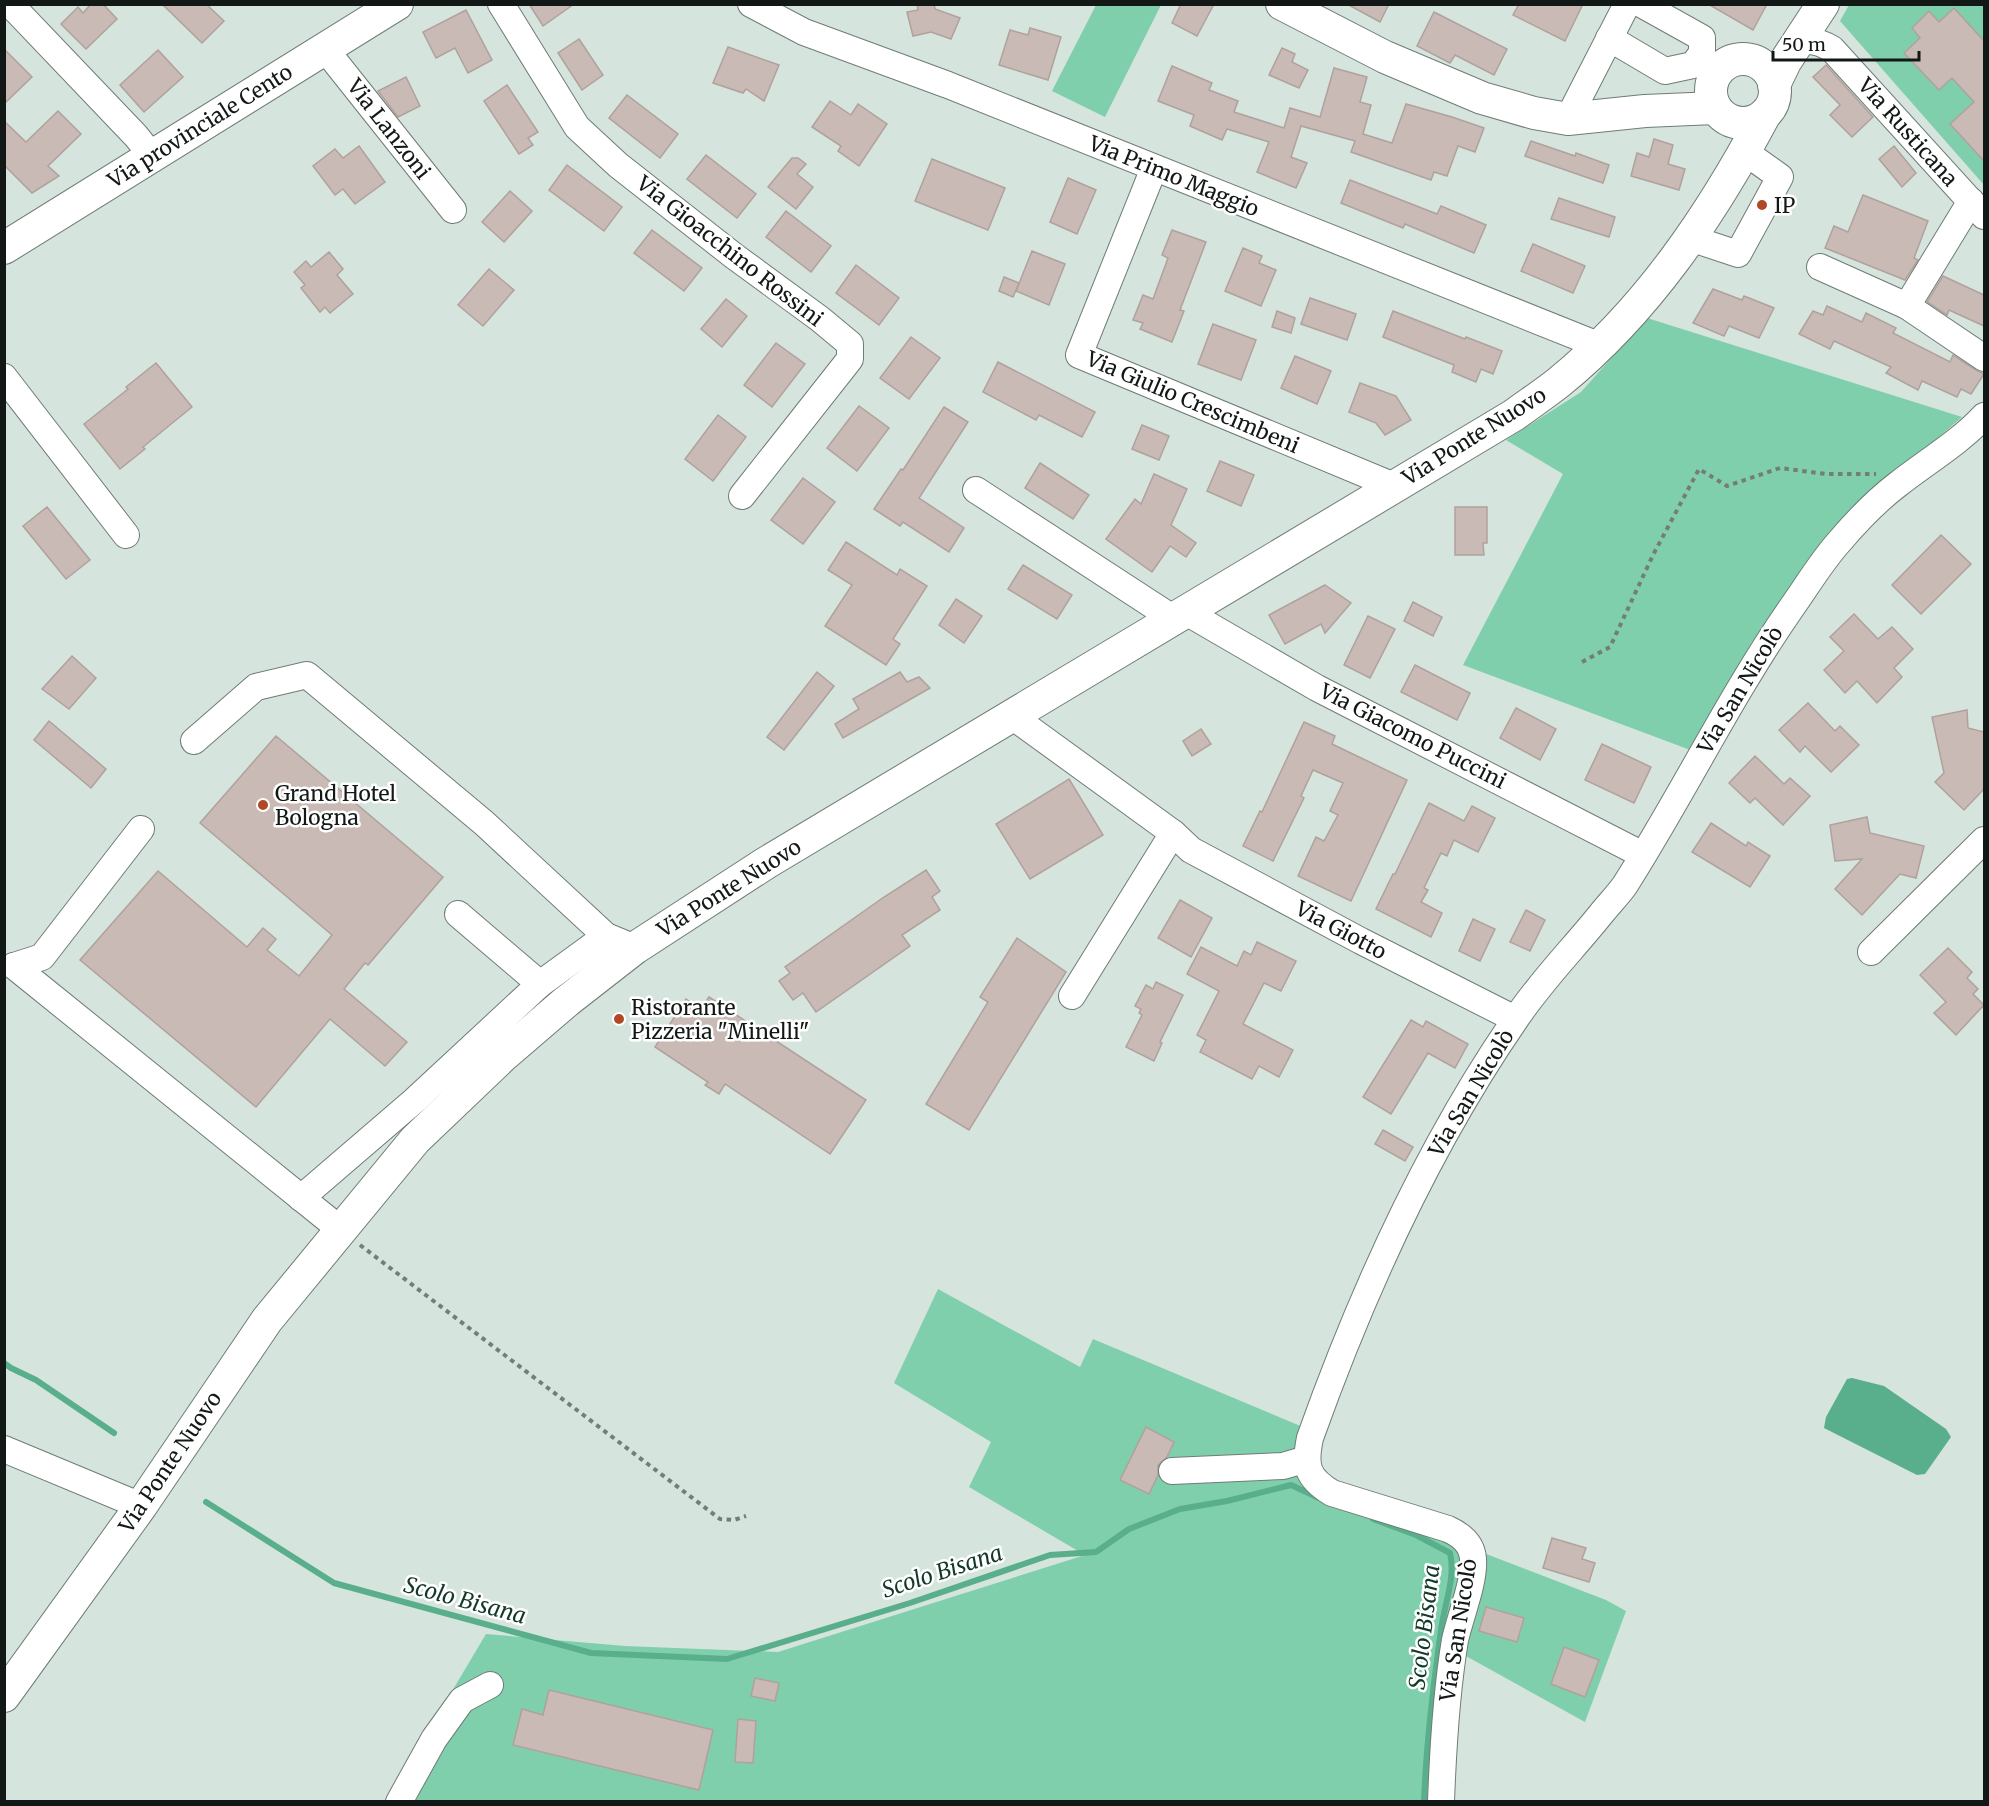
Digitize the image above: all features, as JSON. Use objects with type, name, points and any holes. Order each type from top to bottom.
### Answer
[{"type":"main road","name":"Via provinciale Cento","points":[[4,248],[397,4]]},
{"type":"main road","points":[[1282,4],[1385,57],[1482,98],[1534,113],[1568,119],[1719,102]]},
{"type":"main road","points":[[1748,59],[1790,26],[1806,4]]},
{"type":"main road","name":"Via Ponte Nuovo","points":[[4,1696],[141,1506],[267,1320],[416,1140],[496,1062],[567,1001],[635,948],[766,863],[1514,415],[1558,382],[1598,345],[1651,290],[1690,238],[1745,152],[1785,62],[1823,4]]},
{"type":"main road","points":[[1748,59],[1758,62],[1771,76],[1770,100],[1748,123],[1738,123],[1719,102],[1718,70],[1731,60],[1748,59]]},
{"type":"main road","name":"Via Ponte Nuovo","points":[[1719,102],[1731,132],[1721,191]]},
{"type":"street","points":[[10,4],[136,136],[152,156]]},
{"type":"street","name":"Via Gioacchino Rossini","points":[[501,4],[578,127],[618,165],[850,344],[850,359],[742,496]]},
{"type":"street","name":"Via Primo Maggio","points":[[751,4],[804,32],[948,85],[1598,345]]},
{"type":"street","points":[[1568,119],[1627,4]]},
{"type":"street","points":[[1609,38],[1665,71],[1693,65],[1702,53],[1702,38],[1641,4]]},
{"type":"street","points":[[1823,4],[1832,49]]},
{"type":"street","points":[[1799,43],[1812,41],[1832,49]]},
{"type":"street","name":"Via Lanzoni","points":[[326,49],[453,210]]},
{"type":"street","name":"Via Rusticana","points":[[1832,49],[1978,208]]},
{"type":"street","points":[[1595,67],[1597,84],[1607,103],[1616,109],[1636,112]]},
{"type":"street","points":[[1690,238],[1738,254],[1780,177],[1745,152]]},
{"type":"street","name":"Via Giulio Crescimbeni","points":[[1155,168],[1079,355],[1394,486]]},
{"type":"street","points":[[1907,306],[1978,208]]},
{"type":"street","points":[[1820,267],[1907,306],[1984,358]]},
{"type":"street","points":[[4,377],[126,535]]},
{"type":"street","name":"Via San Nicolò","points":[[1441,1802],[1448,1683],[1456,1637],[1470,1582],[1473,1559],[1469,1545],[1462,1536],[1448,1529],[1332,1493],[1320,1486],[1308,1468],[1310,1438],[1359,1310],[1391,1239],[1480,1071],[1533,993],[1623,888],[1731,702],[1767,643],[1803,591],[1838,543],[1895,486],[1956,442],[1984,416]]},
{"type":"street","points":[[976,490],[1180,616]]},
{"type":"street","name":"Via Giacomo Puccini","points":[[1180,616],[1642,855]]},
{"type":"street","points":[[194,741],[256,687],[307,675],[484,823],[606,936],[635,948]]},
{"type":"street","name":"Via Giotto","points":[[1012,716],[1173,833],[1191,850],[1515,1019]]},
{"type":"street","points":[[8,967],[42,957],[141,829]]},
{"type":"street","points":[[1072,996],[1173,833]]},
{"type":"street","points":[[1871,952],[1984,840]]},
{"type":"street","points":[[458,914],[540,984]]},
{"type":"street","points":[[301,1198],[415,1100],[540,984],[606,936]]},
{"type":"street","points":[[8,967],[341,1230]]},
{"type":"street","points":[[4,1449],[141,1506]]},
{"type":"street","points":[[1172,1471],[1283,1466],[1307,1459]]},
{"type":"street","points":[[399,1802],[434,1738],[462,1700],[490,1685]]},
{"type":"path","points":[[1582,662],[1610,647],[1653,555],[1699,469],[1727,486],[1780,468],[1826,474],[1913,474]]},
{"type":"path","points":[[341,1230],[720,1519],[734,1520],[746,1516]]},
{"type":"shaded area","points":[[1096,5],[1161,5],[1105,117],[1052,91]]},
{"type":"shaded area","points":[[1849,5],[1984,5],[1984,185],[1840,21]]},
{"type":"shaded area","points":[[1647,318],[1962,417],[1840,523],[1752,642],[1693,751],[1463,665],[1563,474],[1506,440],[1581,392]]},
{"type":"shaded area","points":[[938,1289],[1080,1367],[1093,1339],[1322,1435],[1306,1485],[1606,1600],[1626,1611],[1585,1722],[1455,1650],[1441,1801],[386,1802],[486,1634],[625,1646],[778,1652],[1085,1555],[969,1487],[991,1442],[894,1383]]},
{"type":"shaded area","points":[[1852,1378],[1884,1386],[1946,1429],[1951,1437],[1925,1474],[1917,1475],[1824,1428],[1826,1417],[1847,1379]]},
{"type":"building","points":[[91,4],[103,4],[117,19],[86,49],[61,24],[78,7],[83,13]]},
{"type":"building","points":[[162,4],[206,4],[224,21],[202,43]]},
{"type":"building","points":[[529,4],[574,4],[543,26]]},
{"type":"building","points":[[917,4],[934,4],[935,9],[960,18],[951,39],[931,32],[913,36],[907,12],[918,10]]},
{"type":"building","points":[[1181,4],[1214,4],[1197,36],[1172,23]]},
{"type":"building","points":[[1347,4],[1389,4],[1380,22]]},
{"type":"building","points":[[1519,4],[1583,4],[1565,41],[1513,15]]},
{"type":"building","points":[[1708,4],[1767,4],[1753,30]]},
{"type":"building","points":[[1954,8],[1984,41],[1984,161],[1950,124],[1974,102],[1952,78],[1939,90],[1904,53],[1920,38],[1912,28],[1929,11],[1939,22]]},
{"type":"building","points":[[466,10],[492,60],[468,73],[455,48],[436,58],[423,32]]},
{"type":"building","points":[[1434,12],[1507,49],[1494,75],[1455,55],[1450,63],[1417,46]]},
{"type":"building","points":[[1030,28],[1061,37],[1048,80],[999,65],[1010,30],[1028,35]]},
{"type":"building","points":[[579,39],[603,75],[582,90],[558,53]]},
{"type":"building","points":[[728,47],[779,65],[764,101],[746,89],[743,93],[713,83]]},
{"type":"building","points":[[1282,48],[1295,54],[1292,62],[1308,70],[1299,88],[1269,75]]},
{"type":"building","points":[[4,49],[32,77],[4,104]]},
{"type":"building","points":[[158,50],[183,77],[144,112],[120,85]]},
{"type":"building","points":[[1826,65],[1873,117],[1852,137],[1830,115],[1840,105],[1813,77]]},
{"type":"building","points":[[1172,66],[1212,83],[1209,90],[1238,101],[1234,112],[1284,128],[1290,108],[1320,117],[1334,68],[1367,77],[1360,102],[1371,105],[1363,134],[1392,143],[1406,104],[1484,128],[1475,152],[1458,146],[1447,176],[1434,172],[1431,180],[1351,152],[1355,141],[1301,126],[1291,157],[1307,163],[1296,188],[1257,172],[1269,142],[1227,129],[1222,140],[1190,126],[1194,115],[1158,101]]},
{"type":"building","points":[[406,77],[420,106],[398,117],[378,91]]},
{"type":"building","points":[[507,85],[538,132],[528,138],[533,145],[519,154],[484,101]]},
{"type":"building","points":[[627,95],[678,134],[660,158],[609,118]]},
{"type":"building","points":[[830,101],[851,115],[858,104],[887,124],[859,166],[838,151],[841,146],[812,127]]},
{"type":"building","points":[[58,111],[81,134],[48,166],[59,176],[32,193],[4,165],[4,121],[26,142]]},
{"type":"building","points":[[1654,139],[1673,145],[1668,164],[1685,169],[1679,190],[1631,176],[1637,153],[1649,157]]},
{"type":"building","points":[[1531,141],[1609,165],[1603,183],[1525,156]]},
{"type":"building","points":[[359,146],[385,182],[355,204],[343,189],[335,195],[313,166],[335,149],[343,158]]},
{"type":"building","points":[[1894,146],[1916,173],[1902,187],[1879,159]]},
{"type":"building","points":[[706,155],[756,194],[737,218],[687,179]]},
{"type":"building","points":[[792,158],[798,158],[806,164],[797,174],[813,187],[796,209],[768,187]]},
{"type":"building","points":[[932,159],[1005,188],[988,230],[915,201]]},
{"type":"building","points":[[567,165],[622,207],[604,231],[549,190]]},
{"type":"building","points":[[1068,178],[1096,190],[1077,234],[1050,222]]},
{"type":"building","points":[[1350,180],[1437,214],[1441,206],[1486,225],[1474,253],[1405,224],[1403,228],[1341,203]]},
{"type":"building","points":[[510,191],[532,211],[504,242],[482,222]]},
{"type":"building","points":[[1863,195],[1928,221],[1914,258],[1918,260],[1905,280],[1825,248],[1834,226],[1848,232]]},
{"type":"building","points":[[1559,198],[1615,217],[1609,237],[1551,219]]},
{"type":"building","points":[[786,211],[831,246],[811,272],[766,237]]},
{"type":"building","points":[[652,230],[702,268],[684,291],[634,253]]},
{"type":"building","points":[[1172,230],[1206,242],[1180,310],[1184,311],[1172,342],[1140,329],[1143,323],[1133,320],[1143,295],[1153,299],[1168,258],[1162,255]]},
{"type":"building","points":[[1533,244],[1585,266],[1573,293],[1521,271]]},
{"type":"building","points":[[1243,248],[1262,256],[1259,263],[1276,270],[1261,306],[1225,291]]},
{"type":"building","points":[[1032,251],[1065,264],[1049,305],[1016,291]]},
{"type":"building","points":[[329,252],[343,269],[337,275],[353,294],[330,313],[325,307],[320,312],[301,288],[305,285],[294,272],[306,261],[311,267]]},
{"type":"building","points":[[856,265],[899,298],[879,325],[836,293]]},
{"type":"building","points":[[489,269],[514,290],[483,326],[458,305]]},
{"type":"building","points":[[1943,276],[1984,295],[1984,326],[1949,310],[1947,315],[1927,302]]},
{"type":"building","points":[[1004,277],[1019,283],[1013,297],[999,291]]},
{"type":"building","points":[[1713,289],[1742,300],[1744,296],[1774,308],[1759,338],[1729,326],[1724,336],[1693,323]]},
{"type":"building","points":[[1310,298],[1356,314],[1347,340],[1301,324]]},
{"type":"building","points":[[726,299],[747,316],[722,347],[701,329]]},
{"type":"building","points":[[1827,306],[1862,322],[1866,313],[1896,328],[1893,333],[1950,362],[1953,355],[1984,374],[1971,394],[1961,389],[1957,397],[1922,381],[1918,390],[1886,373],[1891,367],[1834,341],[1830,349],[1799,334],[1813,311],[1823,315]]},
{"type":"building","points":[[1277,311],[1295,318],[1291,333],[1272,327]]},
{"type":"building","points":[[1393,311],[1502,351],[1493,374],[1481,369],[1476,382],[1452,372],[1454,365],[1383,337]]},
{"type":"building","points":[[1213,324],[1256,340],[1241,380],[1198,364]]},
{"type":"building","points":[[911,337],[940,358],[909,399],[880,378]]},
{"type":"building","points":[[776,343],[805,364],[772,407],[744,385]]},
{"type":"building","points":[[1295,356],[1331,371],[1317,404],[1281,388]]},
{"type":"building","points":[[998,362],[1095,412],[1082,437],[1039,415],[1036,420],[983,392]]},
{"type":"building","points":[[156,363],[192,407],[120,469],[84,424]]},
{"type":"building","points":[[1360,383],[1396,396],[1411,420],[1385,435],[1376,423],[1349,412]]},
{"type":"building","points":[[859,406],[889,428],[857,471],[827,448]]},
{"type":"building","points":[[944,407],[968,422],[919,498],[964,528],[949,552],[903,522],[900,526],[874,509],[901,469],[903,470]]},
{"type":"building","points":[[718,415],[746,437],[713,481],[685,459]]},
{"type":"building","points":[[1142,425],[1169,436],[1159,460],[1132,449]]},
{"type":"building","points":[[1220,461],[1254,475],[1241,506],[1207,491]]},
{"type":"building","points":[[1040,463],[1089,495],[1073,519],[1025,488]]},
{"type":"building","points":[[1154,474],[1187,489],[1171,525],[1196,543],[1186,557],[1170,546],[1152,572],[1106,539],[1135,499],[1141,504]]},
{"type":"building","points":[[803,478],[835,502],[803,544],[771,520]]},
{"type":"building","points":[[47,507],[90,560],[66,579],[23,526]]},
{"type":"building","points":[[1455,507],[1487,507],[1487,543],[1483,543],[1484,555],[1455,555]]},
{"type":"building","points":[[1941,535],[1971,564],[1921,614],[1892,585]]},
{"type":"building","points":[[846,542],[897,575],[900,569],[927,586],[893,639],[900,644],[886,665],[825,626],[852,585],[828,570]]},
{"type":"building","points":[[1023,565],[1072,595],[1057,619],[1008,589]]},
{"type":"building","points":[[1325,585],[1351,603],[1325,633],[1321,624],[1285,644],[1269,615]]},
{"type":"building","points":[[956,599],[982,616],[964,643],[939,625]]},
{"type":"building","points":[[1413,602],[1442,617],[1433,636],[1404,621]]},
{"type":"building","points":[[1854,614],[1878,639],[1892,627],[1913,649],[1894,668],[1902,677],[1877,703],[1857,681],[1845,693],[1824,670],[1844,651],[1830,637]]},
{"type":"building","points":[[1368,616],[1395,629],[1370,678],[1344,665]]},
{"type":"building","points":[[72,656],[96,678],[69,709],[42,689]]},
{"type":"building","points":[[1415,665],[1470,693],[1457,720],[1401,692]]},
{"type":"building","points":[[817,672],[834,686],[784,750],[767,737]]},
{"type":"building","points":[[900,672],[907,682],[919,677],[930,688],[843,738],[835,724],[859,709],[853,699]]},
{"type":"building","points":[[1808,703],[1835,731],[1840,726],[1859,745],[1831,772],[1805,746],[1800,752],[1779,730]]},
{"type":"building","points":[[1516,708],[1556,729],[1540,760],[1500,738]]},
{"type":"building","points":[[1967,710],[1968,728],[1984,732],[1984,789],[1964,810],[1935,782],[1944,773],[1932,717]]},
{"type":"building","points":[[49,721],[106,769],[91,788],[34,740]]},
{"type":"building","points":[[1304,722],[1335,736],[1332,744],[1407,780],[1351,901],[1298,876],[1316,837],[1324,841],[1338,815],[1330,811],[1343,783],[1313,770],[1301,796],[1304,798],[1273,861],[1243,846],[1260,811],[1262,812]]},
{"type":"building","points":[[1201,729],[1211,744],[1192,756],[1183,741]]},
{"type":"building","points":[[276,736],[443,877],[368,965],[365,963],[344,989],[407,1042],[385,1066],[330,1019],[256,1107],[80,960],[158,871],[247,947],[263,928],[276,939],[267,950],[299,976],[332,935],[200,823]]},
{"type":"building","points":[[1602,744],[1651,767],[1634,803],[1585,780]]},
{"type":"building","points":[[1755,756],[1784,784],[1790,778],[1810,796],[1783,825],[1755,798],[1750,803],[1729,783]]},
{"type":"building","points":[[1069,779],[1103,835],[1030,879],[996,824]]},
{"type":"building","points":[[1429,803],[1464,821],[1472,806],[1495,818],[1478,852],[1454,840],[1447,856],[1441,853],[1424,888],[1428,890],[1421,902],[1442,913],[1431,937],[1376,909]]},
{"type":"building","points":[[1867,817],[1870,833],[1924,846],[1916,878],[1900,874],[1862,915],[1835,889],[1862,859],[1835,861],[1830,825]]},
{"type":"building","points":[[1711,823],[1746,846],[1748,842],[1770,856],[1750,887],[1692,852]]},
{"type":"building","points":[[926,870],[940,891],[932,897],[940,910],[902,935],[910,946],[816,1012],[803,993],[793,1000],[779,981],[790,973],[785,967]]},
{"type":"building","points":[[1180,900],[1212,918],[1191,957],[1158,938]]},
{"type":"building","points":[[1526,910],[1545,920],[1530,951],[1510,942]]},
{"type":"building","points":[[1473,919],[1495,929],[1480,961],[1459,951]]},
{"type":"building","points":[[1017,938],[1066,972],[969,1130],[926,1104],[988,1002],[980,997]]},
{"type":"building","points":[[1257,942],[1296,961],[1281,991],[1264,983],[1243,1024],[1293,1050],[1279,1077],[1259,1066],[1252,1079],[1200,1052],[1206,1040],[1197,1035],[1219,991],[1187,974],[1201,947],[1237,966],[1244,951],[1251,955]]},
{"type":"building","points":[[1948,948],[1972,972],[1967,978],[1978,989],[1973,994],[1984,1005],[1956,1035],[1934,1013],[1946,1002],[1920,975]]},
{"type":"building","points":[[1156,982],[1183,995],[1160,1042],[1162,1043],[1154,1061],[1126,1047],[1142,1015],[1139,1013],[1141,1009],[1135,1006],[1146,985],[1153,989]]},
{"type":"building","points":[[709,997],[866,1100],[830,1154],[725,1084],[719,1094],[705,1085],[708,1082],[655,1047],[686,999],[701,1009]]},
{"type":"building","points":[[1411,1020],[1423,1027],[1426,1021],[1468,1044],[1455,1068],[1428,1053],[1391,1114],[1363,1097]]},
{"type":"building","points":[[1383,1130],[1413,1147],[1405,1161],[1375,1144]]},
{"type":"building","points":[[1146,1427],[1174,1442],[1167,1457],[1158,1465],[1158,1475],[1149,1494],[1120,1480]]},
{"type":"building","points":[[1552,1538],[1586,1548],[1582,1559],[1595,1563],[1589,1582],[1543,1568]]},
{"type":"building","points":[[1486,1607],[1524,1618],[1517,1642],[1479,1631]]},
{"type":"building","points":[[1564,1647],[1599,1660],[1585,1697],[1551,1684]]},
{"type":"building","points":[[755,1678],[779,1683],[775,1701],[751,1696]]},
{"type":"building","points":[[549,1690],[713,1730],[699,1790],[513,1745],[522,1709],[543,1715]]},
{"type":"building","points":[[738,1719],[756,1721],[753,1763],[735,1762]]},
{"type":"waterway","name":"Scolo Bisana","points":[[4,1363],[36,1380],[114,1433]]},
{"type":"waterway","name":"Scolo Bisana","points":[[206,1502],[334,1583],[591,1653],[727,1659],[910,1603],[1050,1555],[1096,1552],[1129,1529],[1180,1509],[1227,1501],[1291,1485],[1319,1498]]},
{"type":"waterway","name":"Scolo Bisana","points":[[1373,1519],[1416,1535],[1450,1553],[1451,1582],[1442,1621],[1433,1694],[1424,1802]]},
{"type":"place","name":"IP","points":[[1762,205]]},
{"type":"place","name":"Grand Hotel Bologna","points":[[263,805]]},
{"type":"place","name":"Ristorante Pizzeria \"Minelli\"","points":[[619,1019]]}]
